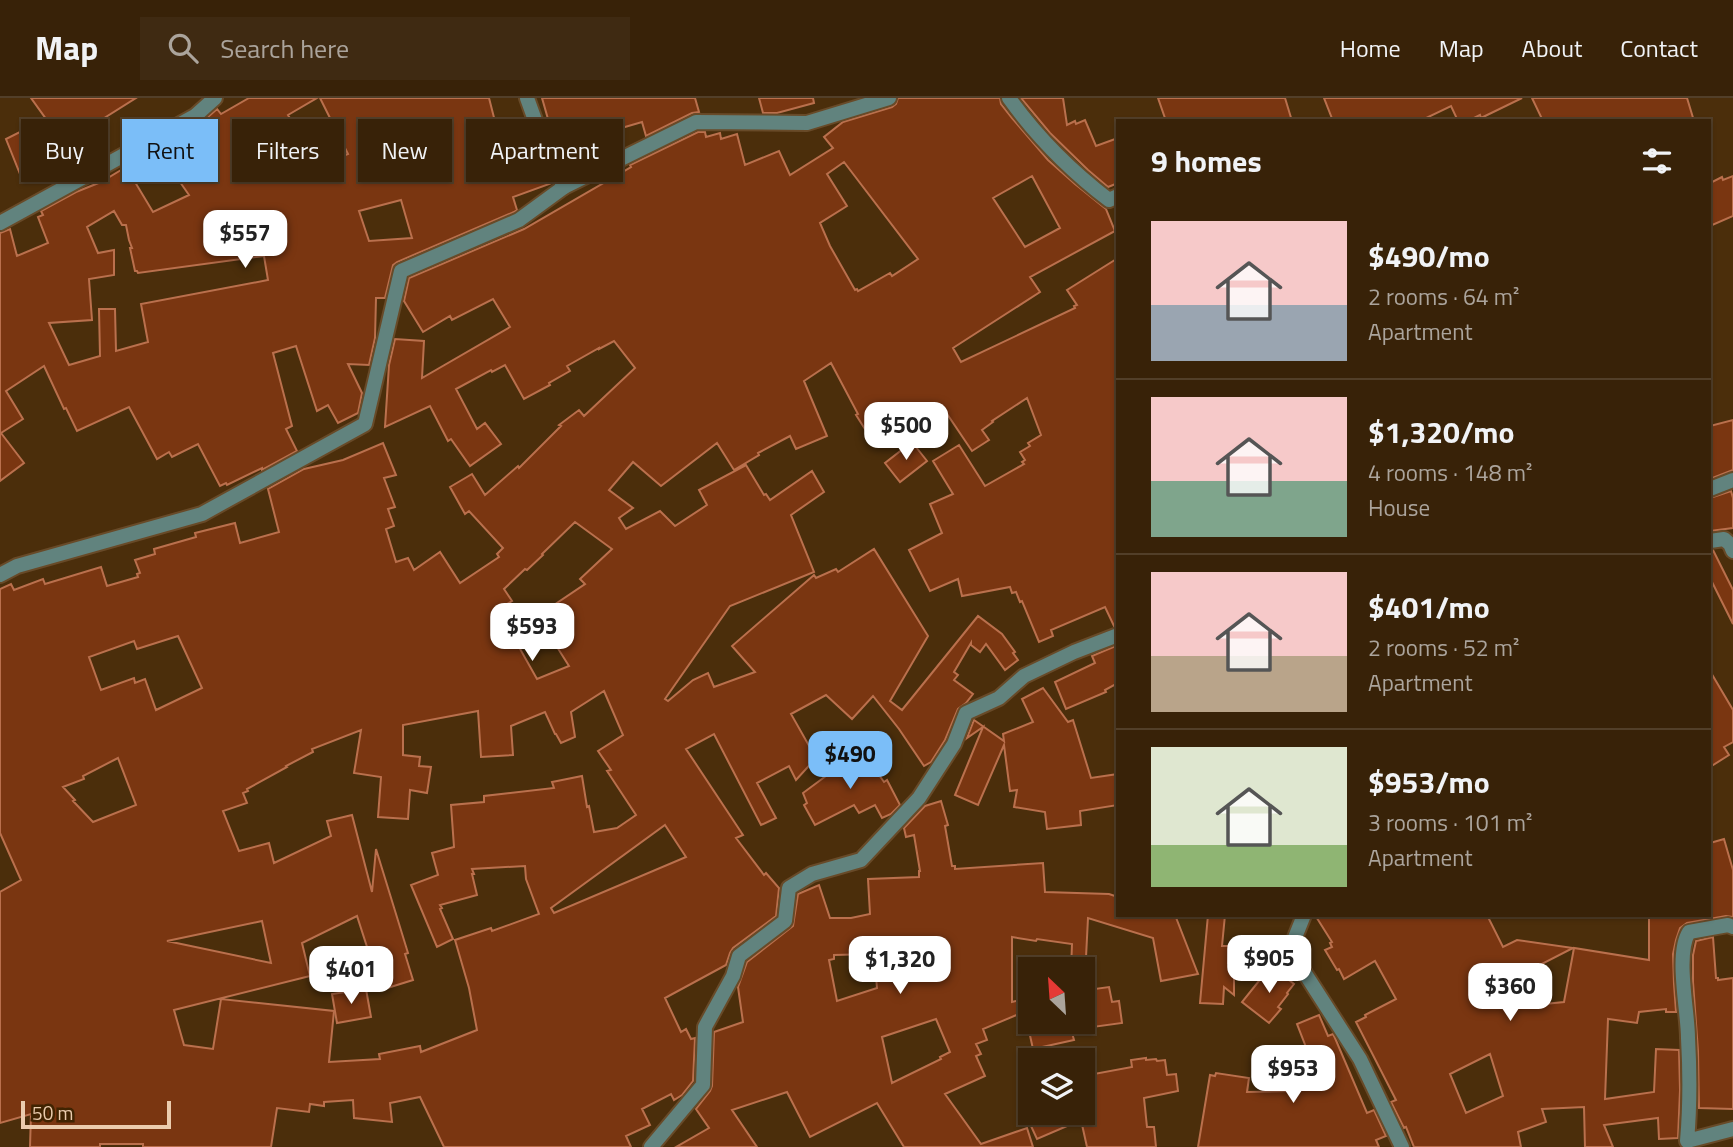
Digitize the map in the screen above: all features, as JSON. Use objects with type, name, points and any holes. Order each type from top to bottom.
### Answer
[{"type":"street","points":[[0,223],[195,116],[215,98]]},
{"type":"street","points":[[527,98],[564,187]]},
{"type":"street","points":[[0,575],[17,566],[202,514],[365,424],[401,271],[519,220],[564,187],[696,122],[807,123],[890,98]]},
{"type":"street","points":[[1009,98],[1060,158],[1085,182],[1109,200],[1116,198]]},
{"type":"street","points":[[1711,489],[1733,480]]},
{"type":"street","points":[[1711,541],[1724,539],[1733,551]]},
{"type":"street","points":[[651,1147],[703,1085],[705,1027],[733,975],[739,956],[785,921],[789,888],[812,874],[861,860],[919,798],[954,744],[966,713],[999,698],[1024,676],[1116,636]]},
{"type":"street","points":[[1303,917],[1290,950],[1360,1059],[1402,1147]]},
{"type":"street","points":[[1733,927],[1728,925],[1689,932],[1685,938],[1682,975],[1689,1037],[1690,1107],[1687,1141],[1733,1129]]},
{"type":"building","points":[[31,98],[136,98],[103,119],[46,119]]},
{"type":"building","points":[[249,98],[317,98],[288,115],[290,119],[232,119],[232,182],[344,182],[344,156],[348,154],[344,146],[344,119],[330,119],[320,98],[489,98],[494,119],[466,119],[466,182],[552,183],[513,197],[517,210],[514,212],[393,265],[385,298],[376,298],[375,338],[369,365],[348,364],[362,393],[358,413],[338,423],[328,405],[317,411],[296,346],[273,353],[292,426],[286,429],[297,451],[262,470],[220,486],[198,444],[172,457],[169,452],[157,459],[129,407],[77,431],[44,366],[6,391],[23,419],[1,433],[24,463],[0,481],[0,233],[10,229],[17,256],[48,243],[38,217],[43,215],[41,211],[76,192],[108,182],[108,178],[122,169],[122,182],[135,182],[153,212],[189,195],[180,182],[218,182],[218,119],[206,119],[217,109],[221,114]],"holes":[[[401,200],[412,238],[369,241],[359,211]],[[114,211],[122,225],[126,225],[135,271],[138,273],[264,256],[268,280],[141,304],[148,342],[116,351],[115,309],[99,309],[100,356],[69,365],[49,323],[92,320],[89,279],[114,275],[114,250],[98,253],[87,227]]]},
{"type":"building","points":[[542,98],[695,98],[699,112],[646,136],[642,122],[623,128],[623,119],[548,119]]},
{"type":"building","points":[[759,98],[813,98],[814,103],[777,113],[763,113]]},
{"type":"building","points":[[898,98],[1000,98],[1001,104],[1048,160],[1106,209],[1115,231],[1030,277],[1040,292],[953,348],[961,362],[1075,308],[1077,305],[1067,290],[1116,259],[1116,626],[1105,607],[1051,630],[1053,636],[1039,642],[1022,601],[1020,602],[1016,592],[1012,593],[1010,587],[962,596],[958,579],[930,591],[909,550],[942,533],[930,504],[953,494],[933,461],[959,445],[985,486],[1024,464],[1022,462],[1025,460],[1020,452],[1041,435],[1027,398],[982,430],[989,440],[972,451],[947,414],[899,446],[883,421],[865,429],[831,363],[804,381],[827,436],[796,449],[790,436],[734,470],[717,443],[661,486],[633,462],[609,490],[633,508],[619,518],[626,529],[660,511],[675,526],[707,505],[699,490],[746,465],[764,495],[770,500],[812,471],[824,492],[791,515],[814,572],[730,606],[665,699],[668,701],[693,680],[708,673],[714,687],[755,672],[732,646],[814,575],[816,578],[836,569],[838,572],[874,549],[928,636],[890,701],[902,710],[978,616],[1002,634],[1018,660],[1005,670],[986,644],[980,652],[971,643],[954,672],[958,675],[954,680],[973,694],[958,709],[945,740],[931,762],[924,766],[873,696],[852,719],[826,695],[791,714],[816,758],[796,780],[789,766],[757,783],[776,818],[761,825],[714,734],[686,749],[743,835],[736,838],[764,875],[766,873],[779,888],[776,916],[733,948],[726,965],[665,998],[681,1032],[686,1029],[691,1039],[695,1038],[693,1081],[682,1095],[674,1100],[671,1094],[642,1109],[650,1125],[626,1136],[631,1147],[444,1147],[420,1097],[390,1103],[392,1122],[354,1118],[353,1100],[324,1102],[324,1106],[310,1104],[309,1112],[277,1108],[271,1147],[143,1147],[143,1144],[100,1144],[100,1147],[30,1147],[31,1114],[0,1123],[0,892],[21,880],[0,833],[0,589],[11,584],[14,590],[43,579],[45,584],[101,567],[107,586],[138,577],[137,574],[140,573],[135,560],[155,554],[154,549],[196,537],[195,533],[235,523],[240,543],[279,532],[268,489],[304,469],[343,460],[383,443],[396,475],[384,478],[395,507],[388,509],[394,526],[386,529],[396,562],[408,558],[414,570],[440,552],[460,583],[499,557],[497,554],[503,548],[469,511],[465,514],[450,487],[472,474],[485,495],[518,466],[519,468],[561,426],[559,425],[579,410],[584,416],[635,368],[614,341],[567,366],[570,371],[524,399],[505,365],[456,389],[477,429],[485,423],[501,444],[470,466],[451,439],[448,441],[430,406],[385,427],[389,365],[395,339],[424,341],[422,378],[510,327],[493,299],[452,320],[450,316],[423,332],[404,301],[409,278],[524,229],[605,182],[623,182],[623,172],[631,167],[630,165],[698,132],[705,132],[706,137],[720,133],[721,139],[737,134],[745,165],[779,151],[790,175],[833,148],[824,137],[843,122],[892,107]],"holes":[[[844,162],[918,259],[892,276],[890,273],[858,291],[830,246],[820,223],[847,206],[827,174]],[[1032,176],[1060,228],[1025,247],[993,198]],[[575,522],[612,549],[580,579],[585,584],[548,609],[556,620],[548,626],[561,645],[557,647],[569,666],[537,679],[499,609],[512,601],[504,589]],[[178,636],[202,688],[156,710],[145,679],[135,683],[134,678],[101,690],[89,657],[134,641],[137,649]],[[604,691],[623,735],[598,751],[611,770],[607,771],[636,815],[617,828],[594,832],[582,776],[552,782],[554,788],[484,796],[484,802],[451,805],[454,847],[432,853],[438,875],[411,885],[437,947],[453,939],[440,905],[477,895],[472,869],[525,866],[526,879],[539,914],[492,931],[491,928],[455,940],[469,988],[477,1030],[421,1052],[420,1046],[379,1054],[380,1059],[329,1062],[334,1011],[221,999],[213,1049],[184,1045],[174,1010],[310,976],[302,943],[357,916],[381,990],[413,980],[405,954],[408,953],[376,849],[372,892],[352,815],[327,821],[331,836],[274,863],[269,843],[239,851],[223,811],[247,803],[243,793],[248,791],[247,789],[313,752],[312,749],[361,730],[354,773],[381,777],[378,817],[408,819],[410,790],[427,793],[431,767],[419,766],[420,757],[403,755],[403,725],[478,711],[481,757],[513,755],[511,726],[545,712],[561,743],[575,737],[571,712]],[[118,758],[136,805],[93,822],[63,787],[84,779],[83,776]],[[665,825],[686,857],[554,913],[551,908]],[[262,921],[271,963],[167,941]]]},
{"type":"building","points":[[1021,98],[1063,98],[1067,125],[1085,120],[1096,146],[1116,139],[1116,184],[1108,187],[1050,133]]},
{"type":"building","points":[[1158,98],[1285,98],[1291,119],[1165,119]]},
{"type":"building","points":[[1324,98],[1522,98],[1481,118],[1480,115],[1472,119],[1457,119],[1451,106],[1424,119],[1332,119]]},
{"type":"building","points":[[1532,98],[1687,98],[1693,119],[1542,119]]},
{"type":"building","points":[[21,132],[21,176],[6,139]]},
{"type":"building","points":[[1733,176],[1733,216],[1711,226],[1711,182],[1722,177],[1723,180]]},
{"type":"building","points":[[1733,420],[1733,470],[1711,479],[1711,426]]},
{"type":"building","points":[[912,442],[927,461],[900,482],[885,463]]},
{"type":"building","points":[[1731,491],[1733,528],[1711,531],[1711,498]]},
{"type":"building","points":[[1711,550],[1733,590],[1733,624],[1711,580]]},
{"type":"building","points":[[1116,646],[1116,684],[1105,690],[1106,692],[1066,709],[1055,682],[1095,663],[1092,656]]},
{"type":"building","points":[[1711,673],[1733,710],[1733,742],[1724,747],[1729,755],[1711,766]]},
{"type":"building","points":[[1043,688],[1068,722],[1073,720],[1091,778],[1116,774],[1116,805],[1080,811],[1081,825],[1047,829],[1045,812],[1014,807],[1017,790],[1010,791],[1004,745],[978,805],[955,795],[983,727],[967,738],[974,720],[1004,741],[1003,734],[1033,722],[1022,699]]},
{"type":"building","points":[[861,750],[884,782],[887,780],[900,805],[882,818],[875,805],[859,813],[854,805],[815,825],[804,805],[807,803],[803,793]]},
{"type":"building","points":[[941,801],[948,825],[945,826],[952,866],[955,866],[955,869],[1043,863],[1045,892],[1116,896],[1116,917],[1176,917],[1198,974],[1161,981],[1153,938],[1088,918],[1086,957],[1072,957],[1072,944],[1012,937],[1012,1002],[1018,1000],[1018,1014],[983,1029],[987,1040],[976,1044],[981,1054],[976,1056],[985,1076],[945,1094],[981,1144],[1027,1128],[1033,1147],[904,1147],[877,1103],[810,1137],[787,1092],[732,1110],[757,1147],[676,1147],[709,1128],[696,1109],[712,1086],[714,1032],[743,1022],[738,987],[747,962],[793,926],[798,894],[819,885],[830,918],[851,918],[870,914],[868,879],[919,877],[914,835],[906,837],[904,828],[925,806]],"holes":[[[874,954],[877,988],[837,1001],[829,960],[834,959],[834,955]],[[936,1019],[950,1052],[940,1057],[941,1059],[892,1083],[882,1037]]]},
{"type":"building","points":[[1724,839],[1733,870],[1733,917],[1687,923],[1680,928],[1673,954],[1676,1012],[1666,1012],[1666,1009],[1639,1012],[1637,1023],[1608,1019],[1605,1099],[1654,1092],[1656,1049],[1679,1050],[1678,1138],[1659,1139],[1658,1118],[1604,1125],[1613,1147],[1585,1147],[1584,1107],[1542,1109],[1546,1122],[1518,1132],[1521,1147],[1414,1147],[1391,1102],[1396,1100],[1356,1022],[1396,999],[1375,961],[1344,979],[1325,950],[1332,947],[1332,942],[1316,917],[1488,917],[1503,947],[1517,940],[1573,948],[1505,983],[1515,1007],[1564,1002],[1574,948],[1649,960],[1649,917],[1711,917],[1711,843]],"holes":[[[1490,1054],[1503,1096],[1466,1113],[1450,1074]]]},
{"type":"building","points":[[1208,917],[1225,917],[1222,946],[1229,946],[1228,963],[1234,963],[1234,995],[1224,987],[1223,1004],[1200,1003]]},
{"type":"building","points":[[1713,937],[1716,978],[1733,978],[1733,1109],[1699,1108],[1693,955],[1696,941]]},
{"type":"building","points":[[1271,966],[1294,984],[1278,1007],[1281,1009],[1269,1023],[1242,1002]]},
{"type":"building","points":[[1109,987],[1112,1002],[1119,1001],[1122,1023],[1096,1027],[1096,989]]},
{"type":"building","points":[[366,989],[371,1017],[337,1023],[332,994]]},
{"type":"building","points":[[1319,1015],[1328,1036],[1333,1034],[1335,1038],[1367,1113],[1374,1110],[1386,1136],[1376,1140],[1379,1147],[1198,1147],[1210,1075],[1215,1076],[1216,1073],[1249,1078],[1247,1092],[1290,1091],[1284,1066],[1311,1060],[1297,1024]]},
{"type":"building","points":[[1030,1034],[1072,1034],[1074,1040],[1038,1048],[1033,1048]]},
{"type":"building","points":[[1131,1060],[1165,1060],[1167,1075],[1176,1074],[1178,1091],[1144,1098],[1147,1127],[1154,1127],[1156,1147],[1087,1147],[1082,1125],[1095,1125],[1095,1074],[1132,1067]]},
{"type":"building","points":[[1031,1125],[1069,1125],[1037,1139]]}]
